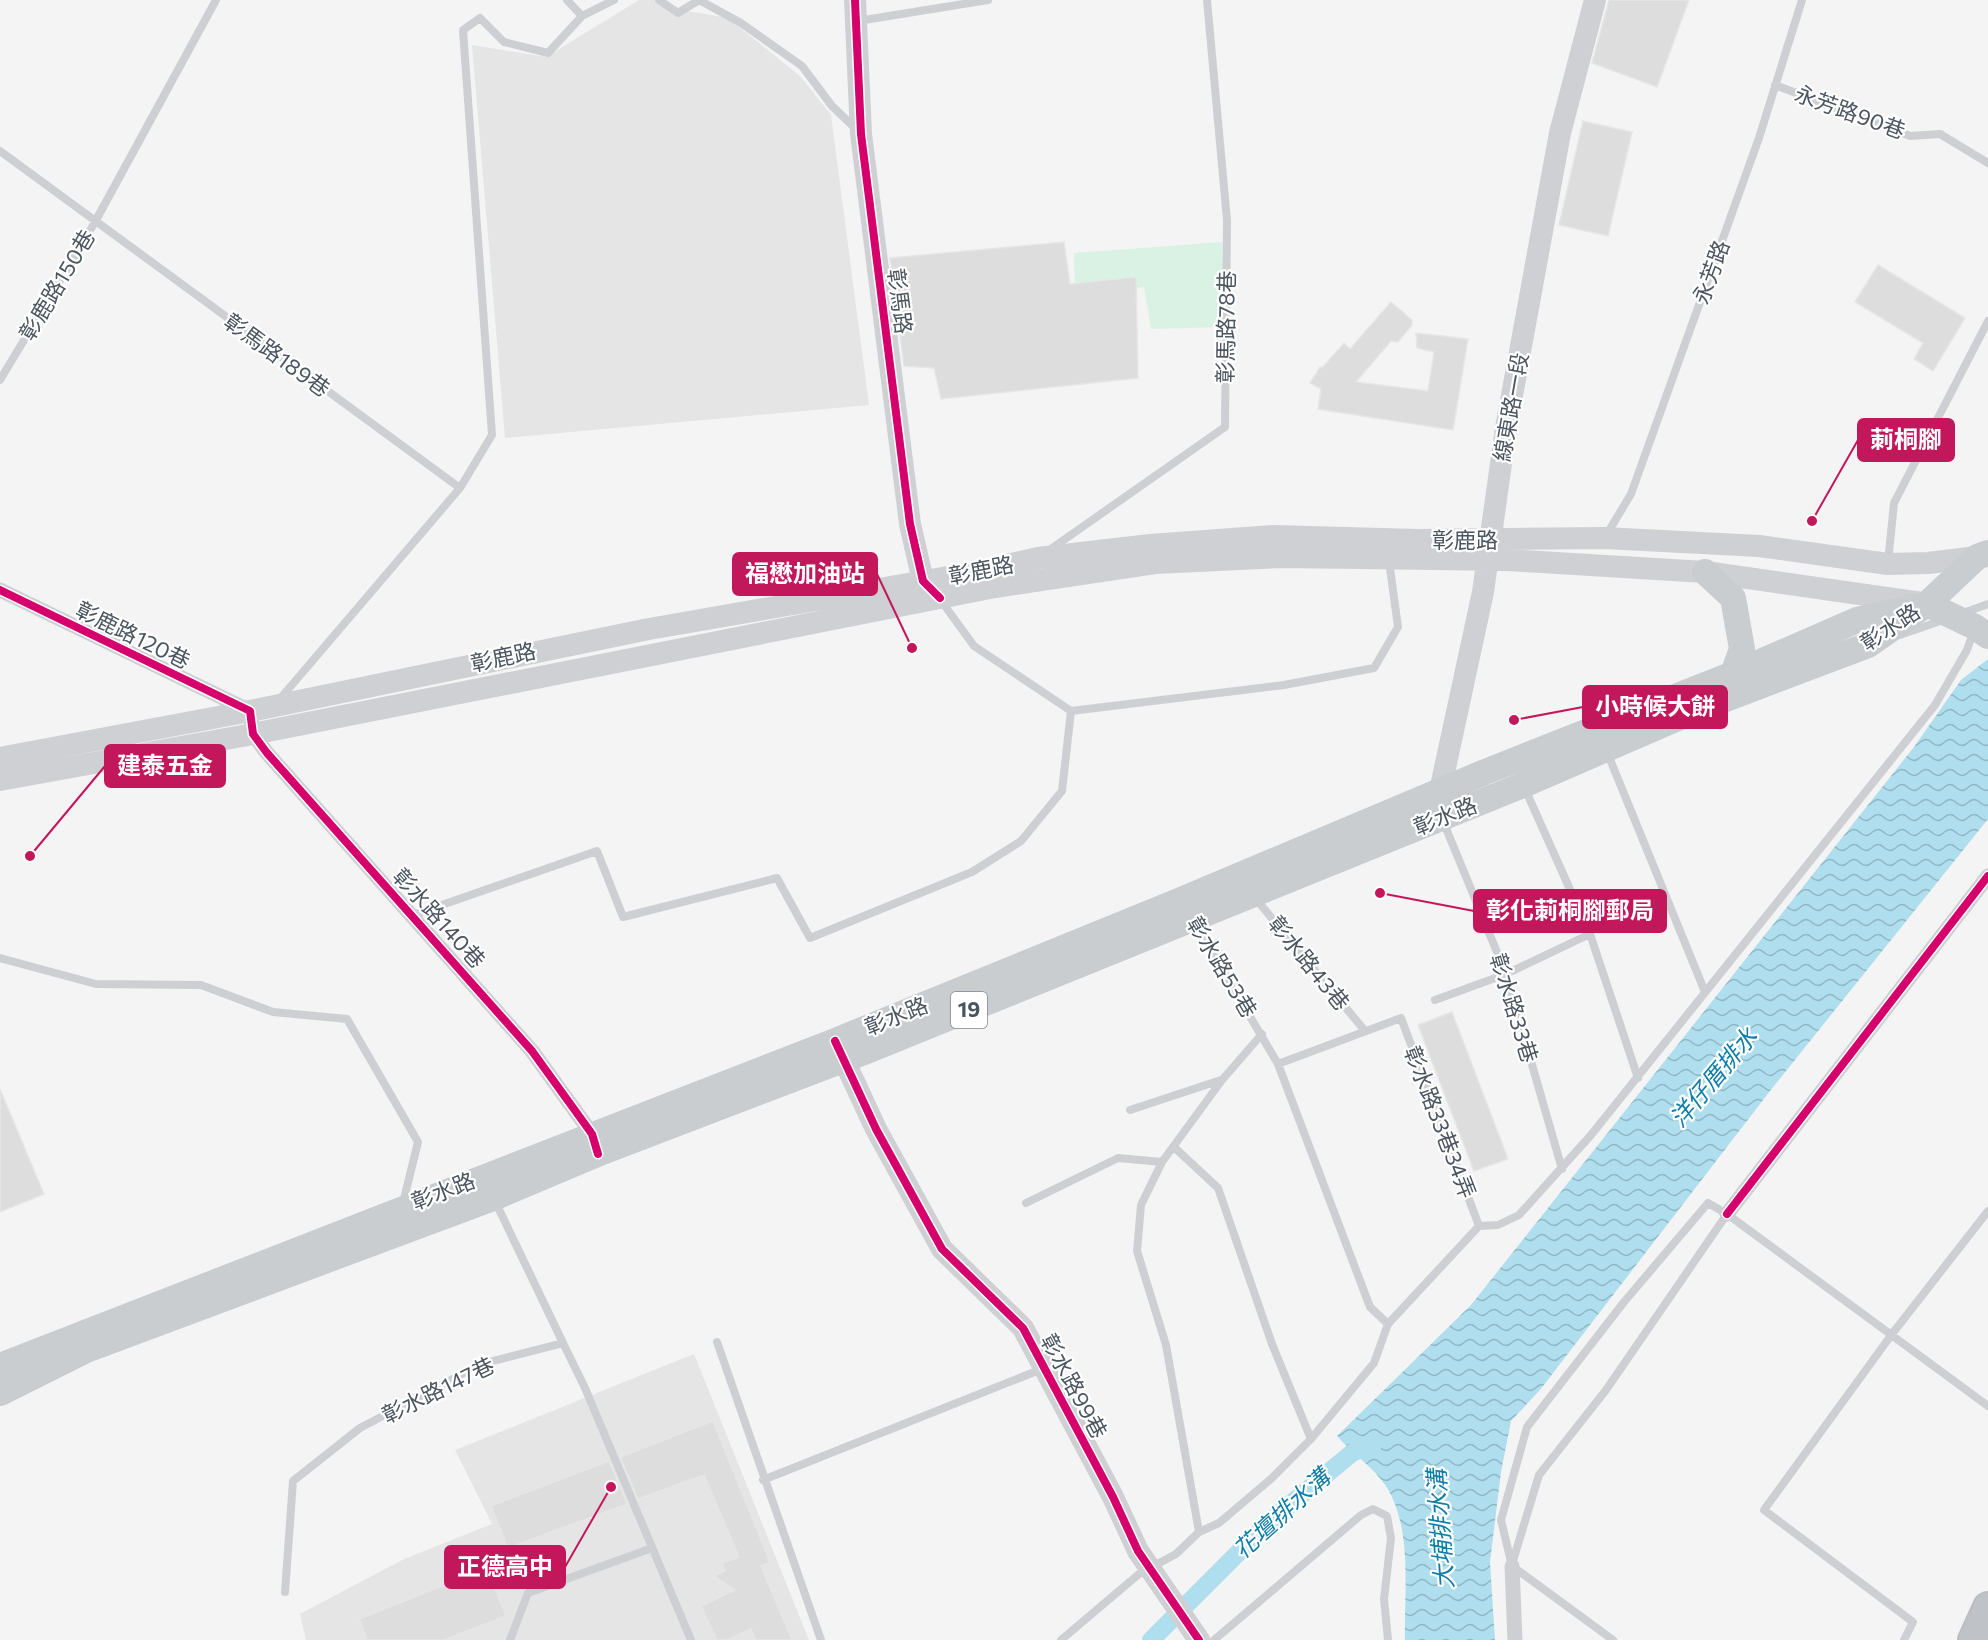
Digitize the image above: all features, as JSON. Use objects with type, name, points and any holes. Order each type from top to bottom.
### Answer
[{"type":"highway","points":[[1973,1640],[1988,1606]]},
{"type":"main road","name":"線東路一段","points":[[1442,817],[1440,791],[1483,592],[1487,550],[1506,428],[1560,133],[1595,0]]},
{"type":"main road","name":"彰馬路","points":[[856,11],[861,134],[910,524],[923,581]]},
{"type":"main road","name":"彰鹿路","points":[[0,758],[250,711],[649,629],[923,581],[1038,558],[1150,545],[1273,537],[1487,550],[1705,572],[1927,604]]},
{"type":"main road","name":"彰鹿路","points":[[0,780],[253,734],[940,598],[1061,576],[1155,563],[1283,557],[1389,560],[1604,538],[1759,546],[1888,564],[1928,563],[1982,555]]},
{"type":"main road","name":"19","points":[[1927,604],[1982,555]]},
{"type":"main road","points":[[1705,572],[1733,598],[1742,649],[1733,674]]},
{"type":"main road","points":[[923,581],[940,598]]},
{"type":"main road","points":[[1927,604],[1975,628]]},
{"type":"main road","name":"彰水路","points":[[1187,910],[1253,895],[1523,785],[1694,711],[1868,645],[1927,604]]},
{"type":"main road","name":"彰水路","points":[[0,1393],[86,1350],[595,1144],[839,1050],[1187,910],[1440,791],[1733,674],[1857,620],[1927,604]]},
{"type":"main road","points":[[649,629],[653,655]]},
{"type":"main road","points":[[521,654],[528,679]]},
{"type":"main road","name":"彰水路99巷","points":[[839,1050],[876,1129],[942,1249],[1023,1328],[1113,1497],[1138,1551],[1199,1640]]},
{"type":"main road","name":"彰水路","points":[[0,1366],[402,1208],[487,1188]]},
{"type":"street","name":"彰鹿路120巷","points":[[0,590],[250,711]]},
{"type":"street","points":[[250,711],[253,734]]},
{"type":"street","name":"彰水路140巷","points":[[253,734],[267,753],[532,1051],[595,1144]]},
{"type":"street","points":[[1727,1214],[1988,876]]},
{"type":"street","points":[[1512,1566],[1515,1640]]},
{"type":"lane","points":[[95,222],[216,0]]},
{"type":"lane","points":[[567,0],[582,16]]},
{"type":"lane","points":[[274,705],[460,488],[492,435],[463,30],[480,18],[504,42],[548,53],[582,16],[614,0]]},
{"type":"lane","points":[[659,0],[678,13],[699,0],[741,23],[802,66],[832,106],[861,134]]},
{"type":"lane","points":[[856,11],[988,0]]},
{"type":"lane","name":"彰馬路78巷","points":[[1038,558],[1225,427],[1227,220],[1207,0]]},
{"type":"lane","name":"永芳路","points":[[1604,538],[1631,494],[1755,149],[1802,0]]},
{"type":"lane","name":"永芳路90巷","points":[[1775,85],[1910,136],[1940,134],[1988,163]]},
{"type":"lane","name":"彰馬路189巷","points":[[0,151],[460,488]]},
{"type":"lane","name":"彰鹿路150巷","points":[[0,380],[95,222]]},
{"type":"lane","points":[[1888,564],[1894,503],[1988,321]]},
{"type":"lane","points":[[940,598],[974,646],[1071,711],[1284,685],[1374,668],[1398,627],[1389,560]]},
{"type":"lane","points":[[1868,645],[1975,628],[1988,604]]},
{"type":"lane","name":"彰水路33巷34弄","points":[[1311,1439],[1374,1363],[1388,1324],[1479,1226],[1498,1225],[1519,1215],[1562,1169],[1638,1078],[1935,705],[1967,650],[1975,628]]},
{"type":"lane","points":[[413,915],[597,851],[623,917],[777,879],[810,938],[972,872],[1021,841],[1062,791],[1071,711]]},
{"type":"lane","points":[[1606,750],[1705,992]]},
{"type":"lane","points":[[1523,785],[1590,934],[1638,1078]]},
{"type":"lane","name":"彰水路33巷","points":[[1442,817],[1506,974],[1562,1169]]},
{"type":"lane","name":"彰水路43巷","points":[[1253,895],[1365,1031]]},
{"type":"lane","name":"彰水路53巷","points":[[1187,910],[1278,1064],[1370,1307],[1388,1324]]},
{"type":"lane","points":[[1435,1000],[1506,974],[1590,934]]},
{"type":"lane","points":[[0,958],[96,984],[201,986],[273,1012],[347,1018],[418,1142],[402,1208]]},
{"type":"lane","name":"彰水路33巷34弄","points":[[1365,1031],[1401,1018],[1479,1226]]},
{"type":"lane","points":[[1278,1064],[1365,1031]]},
{"type":"lane","points":[[1200,1532],[1166,1345],[1137,1251],[1141,1205],[1162,1162],[1222,1080],[1262,1034]]},
{"type":"lane","points":[[1130,1110],[1222,1080]]},
{"type":"lane","points":[[1061,1640],[1153,1572],[1200,1532],[1219,1523],[1245,1502],[1311,1439],[1272,1344],[1218,1188],[1174,1147]]},
{"type":"lane","points":[[1026,1203],[1118,1158],[1162,1162]]},
{"type":"lane","points":[[487,1188],[563,1343],[691,1640]]},
{"type":"lane","points":[[1613,1640],[1512,1566],[1502,1520],[1527,1427],[1624,1302],[1708,1203],[1727,1214],[1988,1406]]},
{"type":"lane","points":[[1904,1640],[1913,1622],[1764,1510],[1892,1334],[1988,1211]]},
{"type":"lane","points":[[1512,1566],[1539,1475],[1606,1390],[1727,1214]]},
{"type":"lane","points":[[717,1342],[763,1480],[821,1640]]},
{"type":"lane","name":"彰水路147巷","points":[[285,1592],[293,1481],[360,1428],[481,1364],[563,1343]]},
{"type":"lane","points":[[763,1480],[1044,1368]]},
{"type":"lane","points":[[1214,1640],[1361,1515],[1373,1509],[1387,1516],[1391,1538],[1384,1599],[1388,1640]]},
{"type":"lane","points":[[510,1640],[528,1593],[652,1548]]},
{"type":"shaded area","points":[[639,0],[663,0],[682,10],[728,18],[800,76],[831,115],[869,405],[505,438],[472,45],[546,57]]},
{"type":"shaded area","points":[[694,1354],[809,1640],[306,1640],[300,1614],[404,1559],[492,1524],[455,1450]]},
{"type":"green space","points":[[1222,242],[1226,327],[1151,329],[1144,287],[1075,294],[1074,253]]},
{"type":"water","points":[[1988,659],[1988,819],[1770,1091],[1540,1390],[1511,1421],[1501,1472],[1490,1562],[1495,1640],[1405,1640],[1404,1541],[1395,1503],[1381,1479],[1337,1436],[1471,1305],[1914,747],[1961,680]]},
{"type":"building","points":[[1609,0],[1689,0],[1657,87],[1592,63]]},
{"type":"building","points":[[1583,121],[1632,132],[1608,236],[1559,225]]},
{"type":"building","points":[[1064,242],[1070,284],[1136,277],[1138,378],[941,399],[934,368],[904,366],[890,258]]},
{"type":"building","points":[[1878,265],[1965,318],[1933,371],[1914,359],[1923,343],[1855,302]]},
{"type":"building","points":[[1391,302],[1412,320],[1412,325],[1398,342],[1391,341],[1356,382],[1428,391],[1434,352],[1417,348],[1416,333],[1468,339],[1453,430],[1318,409],[1321,389],[1310,383],[1320,367],[1322,368],[1344,343],[1350,349]]},
{"type":"building","points":[[1452,1012],[1508,1159],[1474,1171],[1418,1025]]},
{"type":"building","points":[[0,1089],[44,1194],[0,1212]]},
{"type":"building","points":[[713,1421],[770,1562],[761,1566],[792,1640],[756,1640],[751,1629],[727,1640],[717,1640],[701,1606],[735,1590],[714,1576],[725,1571],[722,1563],[739,1557],[704,1475],[638,1499],[620,1457]]},
{"type":"building","points":[[609,1461],[627,1504],[508,1548],[491,1506]]},
{"type":"building","points":[[487,1568],[506,1616],[444,1640],[367,1640],[359,1619]]},
{"type":"waterway","name":"花壇排水溝","points":[[1151,1640],[1271,1520],[1352,1453],[1374,1443]]},
{"type":"cycle path","points":[[855,0],[861,134],[910,524],[923,581],[940,598]]},
{"type":"cycle path","points":[[0,590],[250,711],[253,734],[267,753],[532,1051],[592,1134],[598,1154]]},
{"type":"cycle path","points":[[1727,1214],[1988,876]]},
{"type":"cycle path","points":[[835,1041],[876,1129],[942,1249],[1023,1328],[1113,1497],[1138,1551],[1199,1640]]},
{"type":"place","name":"莿桐腳","points":[[1812,521]]},
{"type":"place","name":"福懋加油站","points":[[912,648]]},
{"type":"place","name":"小時候大餅","points":[[1514,720]]},
{"type":"place","name":"建泰五金","points":[[30,856]]},
{"type":"place","name":"彰化莿桐腳郵局","points":[[1380,893]]},
{"type":"place","name":"正德高中","points":[[611,1487]]},
{"type":"water label","name":"洋仔厝排水","points":[[1714,1078]]},
{"type":"water label","name":"大埔排水溝","points":[[1441,1529]]}]
